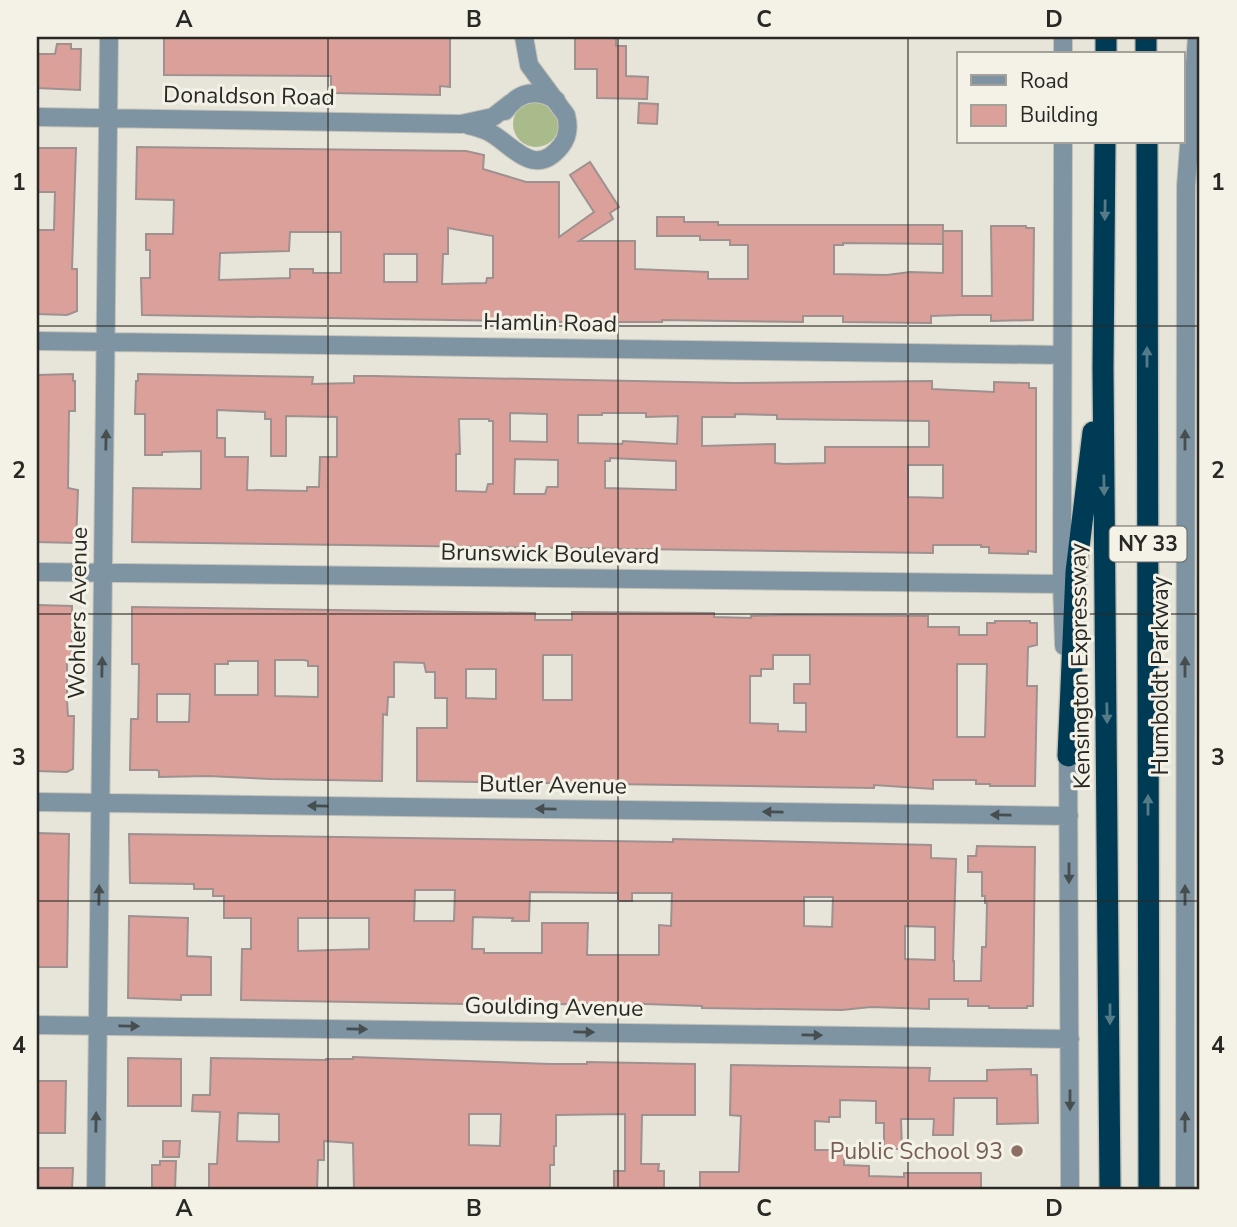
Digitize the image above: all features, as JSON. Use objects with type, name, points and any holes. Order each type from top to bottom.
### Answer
[{"type":"highway","name":"Kensington Expressway","points":[[1105,144],[1103,368],[1110,1190]]},
{"type":"highway","name":"NY 33","points":[[1147,144],[1149,1190]]},
{"type":"highway","points":[[1068,756],[1076,572],[1083,501],[1103,368]]},
{"type":"street","name":"Wohlers Avenue","points":[[96,1190],[109,37]]},
{"type":"street","points":[[524,37],[526,80],[503,114],[501,127],[506,144],[514,152],[523,157],[537,159],[555,152],[567,136],[568,123],[563,108],[533,72],[527,57]]},
{"type":"street","name":"Humboldt Parkway","points":[[1185,1190],[1193,1018],[1186,186],[1197,37]]},
{"type":"street","points":[[512,102],[526,94],[541,93],[557,101],[563,108]]},
{"type":"street","name":"Donaldson Road","points":[[37,117],[461,124],[493,117],[512,102]]},
{"type":"street","name":"Donaldson Road","points":[[461,124],[490,132],[514,152]]},
{"type":"street","points":[[1063,144],[1062,584],[1069,816],[1070,1190]]},
{"type":"street","name":"Hamlin Road","points":[[37,341],[1062,355]]},
{"type":"street","name":"Brunswick Boulevard","points":[[37,572],[1062,584]]},
{"type":"street","name":"Butler Avenue","points":[[37,802],[1069,816]]},
{"type":"street","name":"Goulding Avenue","points":[[37,1025],[1070,1039]]},
{"type":"green space","points":[[536,101],[552,108],[559,124],[552,140],[536,147],[520,140],[513,124],[520,108]]},
{"type":"building","points":[[164,37],[450,37],[450,87],[440,86],[440,95],[331,93],[331,76],[164,75]]},
{"type":"building","points":[[575,37],[616,37],[616,46],[626,46],[626,76],[648,77],[647,99],[597,98],[597,69],[575,69]]},
{"type":"building","points":[[57,44],[71,44],[71,49],[81,49],[80,90],[37,88],[37,54],[55,54]]},
{"type":"building","points":[[639,103],[658,104],[657,124],[638,123]]},
{"type":"building","points":[[137,147],[466,151],[484,155],[483,169],[526,182],[559,182],[559,237],[594,212],[570,175],[590,162],[619,207],[610,213],[613,219],[579,241],[635,241],[635,269],[708,272],[708,279],[748,279],[748,245],[730,245],[730,240],[700,240],[700,236],[657,236],[657,217],[684,217],[684,222],[718,222],[718,225],[943,225],[943,231],[962,231],[962,296],[992,296],[991,226],[1034,228],[1033,320],[991,321],[991,315],[931,316],[931,323],[843,322],[843,316],[803,316],[803,322],[567,322],[142,315],[141,278],[150,278],[150,250],[146,250],[146,234],[173,234],[174,200],[136,199]],"holes":[[[448,228],[493,236],[493,278],[487,278],[486,283],[442,284],[443,254],[448,254]],[[290,232],[341,232],[341,273],[313,273],[313,269],[290,269],[290,278],[219,280],[220,253],[289,251]],[[943,244],[943,273],[834,274],[834,245]],[[384,254],[417,254],[417,282],[384,282]]]},
{"type":"building","points":[[37,148],[76,148],[72,269],[77,269],[77,311],[67,315],[37,314],[37,230],[54,230],[55,192],[37,192]]},
{"type":"building","points":[[73,374],[75,411],[69,411],[68,488],[78,490],[76,543],[37,542],[37,375]]},
{"type":"building","points":[[138,374],[313,377],[312,384],[354,383],[354,376],[735,383],[932,381],[932,389],[994,392],[994,382],[1029,383],[1029,388],[1036,388],[1036,552],[989,553],[989,547],[981,545],[933,545],[933,553],[132,542],[133,488],[201,489],[201,451],[145,455],[145,414],[135,414]],"holes":[[[217,410],[265,412],[265,419],[271,419],[271,456],[286,456],[286,416],[337,417],[337,457],[320,457],[319,487],[307,487],[307,491],[247,490],[248,457],[225,457],[225,438],[217,438]],[[510,413],[547,414],[547,442],[510,441]],[[646,413],[646,417],[678,416],[677,444],[623,441],[622,444],[578,443],[578,415]],[[735,414],[777,415],[777,419],[929,421],[929,447],[825,447],[825,463],[775,463],[775,444],[702,446],[702,417],[735,417]],[[459,419],[493,421],[493,484],[488,484],[486,492],[456,491],[456,454],[460,454]],[[610,458],[676,461],[676,490],[605,488],[605,461],[610,461]],[[515,459],[558,460],[558,487],[547,487],[545,494],[514,494]],[[908,465],[943,465],[943,498],[908,497]]]},
{"type":"building","points":[[37,605],[72,606],[72,659],[67,659],[67,700],[68,716],[74,716],[73,769],[67,772],[37,771]]},
{"type":"building","points":[[132,607],[535,613],[535,620],[572,620],[572,612],[714,613],[714,617],[751,618],[783,615],[928,616],[928,627],[959,627],[959,635],[987,635],[987,623],[995,621],[1030,621],[1037,623],[1037,645],[1028,647],[1027,686],[1037,686],[1035,786],[990,786],[976,784],[976,780],[933,780],[933,789],[874,785],[874,788],[417,781],[417,728],[447,728],[447,698],[435,698],[435,672],[426,672],[424,663],[394,662],[394,697],[388,697],[387,715],[383,714],[382,781],[159,777],[157,770],[130,770],[131,719],[138,719],[139,664],[132,664]],"holes":[[[543,655],[572,655],[572,700],[543,700]],[[773,655],[810,655],[810,684],[794,684],[794,703],[806,703],[806,732],[778,731],[778,724],[750,723],[750,676],[761,676],[761,669],[773,669]],[[275,660],[304,660],[308,661],[308,666],[318,666],[318,697],[275,696]],[[258,661],[258,695],[215,695],[215,664]],[[957,664],[987,664],[985,737],[957,737]],[[466,669],[496,669],[496,699],[466,698]],[[157,694],[190,694],[189,722],[157,722]]]},
{"type":"building","points":[[37,833],[69,834],[67,967],[37,967]]},
{"type":"building","points":[[129,834],[673,842],[673,839],[931,845],[931,858],[956,859],[954,981],[981,981],[982,947],[986,947],[987,903],[985,896],[982,896],[982,872],[968,872],[968,856],[976,856],[977,846],[1035,847],[1033,1006],[968,1006],[968,999],[929,999],[929,1009],[871,1007],[842,1010],[702,1008],[617,1003],[523,1005],[241,1000],[242,949],[251,949],[251,918],[224,918],[224,896],[213,896],[213,889],[194,889],[194,884],[130,883]],"holes":[[[415,890],[455,890],[454,921],[414,921]],[[530,892],[618,893],[618,901],[632,901],[632,893],[672,893],[671,926],[659,925],[659,955],[587,955],[588,923],[542,923],[542,953],[484,953],[484,949],[472,949],[473,917],[529,921]],[[804,897],[833,897],[832,927],[804,926]],[[298,918],[369,918],[369,949],[298,951]],[[905,926],[935,927],[935,960],[905,959]]]},
{"type":"building","points":[[129,916],[188,918],[187,956],[211,957],[211,995],[181,995],[181,1000],[128,998]]},
{"type":"building","points":[[128,1058],[181,1059],[181,1106],[128,1106]]},
{"type":"building","points":[[211,1058],[550,1064],[695,1064],[695,1115],[642,1115],[641,1164],[659,1164],[658,1171],[664,1171],[664,1190],[614,1190],[614,1171],[625,1171],[625,1114],[556,1115],[556,1146],[554,1165],[550,1165],[550,1190],[354,1190],[353,1143],[324,1141],[324,1160],[318,1160],[317,1190],[209,1190],[209,1164],[217,1164],[220,1112],[192,1111],[193,1095],[210,1095]],"holes":[[[238,1113],[279,1114],[279,1142],[237,1141]],[[469,1114],[501,1114],[500,1146],[469,1145]]]},
{"type":"building","points":[[731,1065],[930,1068],[929,1081],[987,1081],[987,1070],[1031,1069],[1031,1075],[1037,1075],[1038,1123],[997,1124],[997,1098],[954,1098],[953,1135],[933,1135],[934,1119],[901,1119],[902,1149],[884,1149],[884,1123],[876,1123],[876,1101],[840,1100],[840,1117],[829,1117],[829,1122],[815,1121],[815,1150],[844,1150],[844,1165],[869,1166],[869,1176],[981,1173],[981,1190],[700,1190],[700,1172],[739,1172],[741,1116],[730,1115]]},
{"type":"building","points":[[37,1081],[66,1081],[65,1133],[37,1133]]},
{"type":"building","points":[[163,1141],[180,1141],[179,1157],[163,1157]]},
{"type":"building","points":[[160,1161],[176,1161],[175,1190],[152,1190],[152,1165],[160,1165]]},
{"type":"building","points":[[37,1168],[73,1168],[72,1190],[37,1190]]},
{"type":"place","name":"Public School 93","points":[[1017,1151]]}]
